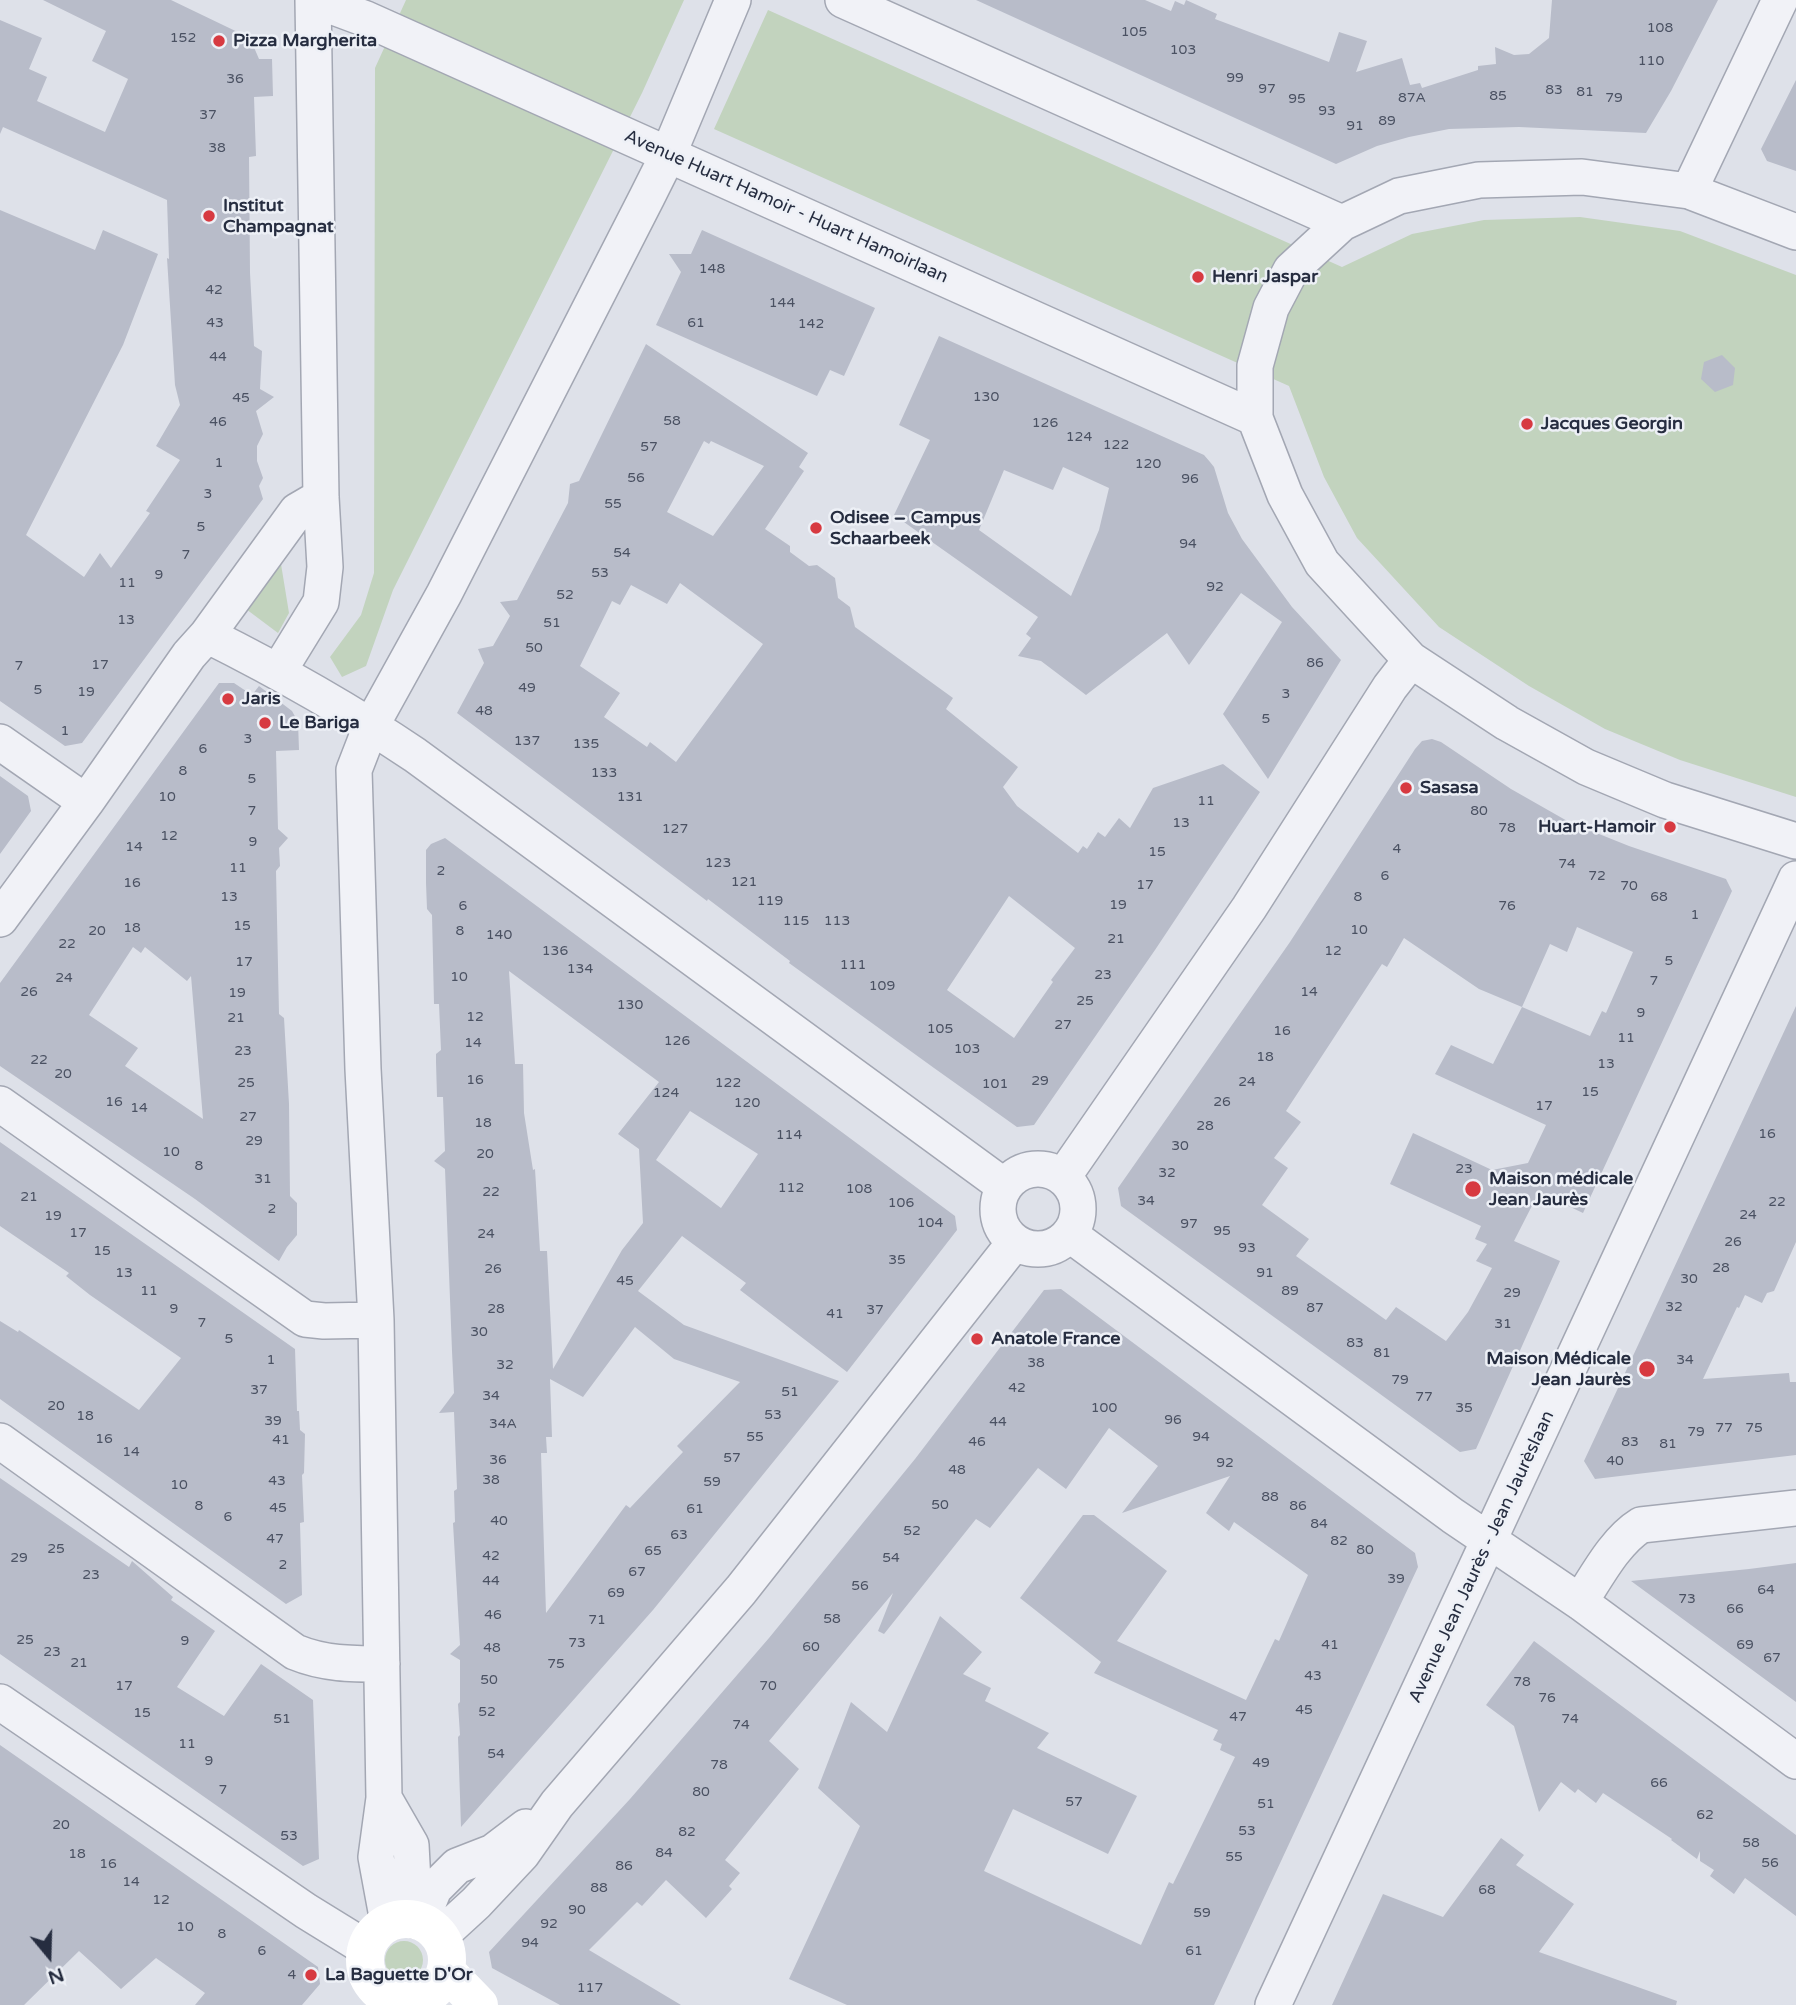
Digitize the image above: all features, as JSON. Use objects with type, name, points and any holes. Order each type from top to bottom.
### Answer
[{"type":"main road","points":[[403,1968],[479,2005]]},
{"type":"street","name":"Avenue Huart Hamoir - Huart Hamoirlaan","points":[[314,0],[366,19],[1255,418]]},
{"type":"street","points":[[278,672],[321,602],[325,567],[321,497],[314,0]]},
{"type":"street","points":[[403,1968],[376,1857],[384,1798],[376,1320],[363,1069],[354,770],[371,726],[444,594],[668,155],[733,0]]},
{"type":"street","points":[[844,0],[1342,223]]},
{"type":"street","points":[[1689,191],[1780,0]]},
{"type":"street","points":[[1796,232],[1689,191],[1582,177],[1479,180],[1399,196],[1342,223],[1290,271],[1272,308],[1255,366],[1255,418],[1285,495],[1322,563],[1411,660],[1507,723],[1586,767],[1665,800],[1796,841]]},
{"type":"street","points":[[0,919],[189,655],[207,635],[297,511],[321,497]]},
{"type":"street","points":[[207,635],[371,726],[1004,1186]]},
{"type":"street","points":[[1063,1177],[1249,908],[1390,687],[1411,660]]},
{"type":"street","points":[[0,742],[86,802]]},
{"type":"street","name":"Avenue Jean Jaurès - Jean Jaurèslaan","points":[[1273,2005],[1796,880]]},
{"type":"street","points":[[0,1104],[305,1319],[376,1320]]},
{"type":"street","points":[[1032,1169],[1054,1171],[1063,1177],[1079,1204],[1075,1225],[1069,1234],[1056,1245],[1039,1249],[1015,1242],[1007,1235],[998,1216],[997,1205],[1004,1186],[1021,1172],[1032,1169]]},
{"type":"street","points":[[1069,1234],[1796,1761]]},
{"type":"street","points":[[403,1968],[475,1903],[522,1854],[556,1804],[741,1590],[1015,1242]]},
{"type":"street","points":[[0,1441],[296,1652],[315,1660],[336,1664],[382,1664]]},
{"type":"street","points":[[1580,1602],[1601,1569],[1632,1531],[1641,1525],[1796,1508]]},
{"type":"street","points":[[0,1702],[306,1912],[403,1968]]},
{"type":"street","points":[[384,1798],[411,1844],[414,1857],[403,1968]]},
{"type":"street","points":[[414,1857],[428,1868],[438,1871],[457,1866],[494,1852],[556,1804]]},
{"type":"street","points":[[403,1968],[434,1889],[457,1866]]},
{"type":"green space","points":[[406,0],[684,0],[642,93],[393,590],[366,666],[342,677],[330,657],[361,615],[374,573],[375,68]]},
{"type":"green space","points":[[768,10],[1342,267],[1412,234],[1484,220],[1580,217],[1680,231],[1796,275],[1796,797],[1680,760],[1605,729],[1529,686],[1439,627],[1357,538],[1324,477],[1289,386],[714,129]]},
{"type":"green space","points":[[280,558],[289,613],[278,633],[242,606]]},
{"type":"green space","points":[[404,1941],[417,1947],[423,1960],[417,1973],[404,1979],[391,1973],[385,1960],[391,1947]]},
{"type":"building","points":[[43,0],[171,0],[250,38],[259,59],[272,59],[273,96],[254,97],[256,156],[249,157],[254,346],[262,351],[260,389],[274,397],[256,411],[263,434],[257,446],[257,461],[263,478],[259,486],[263,499],[82,743],[65,746],[0,701],[0,210],[95,250],[103,230],[158,254],[123,345],[26,535],[84,577],[100,553],[111,568],[150,513],[146,511],[180,460],[156,446],[180,405],[175,385],[167,258],[169,259],[167,200],[3,127],[0,134],[0,20],[42,38],[29,69],[47,77],[37,101],[105,132],[128,79],[92,61],[106,31]]},
{"type":"building","points":[[976,0],[1145,0],[1171,11],[1175,1],[1184,5],[1186,0],[1217,14],[1215,19],[1329,62],[1339,32],[1367,41],[1356,72],[1402,58],[1410,85],[1420,83],[1422,88],[1478,70],[1478,66],[1496,64],[1495,47],[1514,55],[1529,54],[1549,38],[1552,0],[1718,0],[1646,133],[1519,127],[1449,129],[1377,146],[1336,164]]},
{"type":"building","points":[[1796,80],[1796,171],[1767,161],[1761,149]]},
{"type":"building","points":[[702,230],[875,308],[844,376],[830,370],[817,396],[656,325],[681,272],[669,254],[691,254]]},
{"type":"building","points":[[939,336],[1204,455],[1214,467],[1228,513],[1242,539],[1292,607],[1341,660],[1268,779],[1223,714],[1282,622],[1241,593],[1189,665],[1167,633],[1086,695],[1041,661],[1018,656],[1031,638],[1026,634],[1038,617],[894,515],[930,440],[899,425]],"holes":[[[1063,467],[1109,488],[1099,530],[1071,596],[979,530],[1004,470],[1053,490]]]},
{"type":"building","points":[[646,344],[808,453],[799,467],[804,471],[765,529],[790,546],[790,552],[809,566],[817,565],[835,578],[838,598],[850,607],[855,627],[953,698],[946,709],[1018,767],[1003,787],[1017,806],[1078,853],[1083,846],[1087,849],[1098,832],[1105,837],[1119,818],[1130,828],[1153,788],[1223,764],[1260,792],[1034,1125],[1017,1127],[934,1068],[789,963],[790,961],[708,899],[707,901],[457,713],[484,663],[478,649],[493,646],[510,616],[500,602],[517,600],[568,503],[570,484],[579,481]],"holes":[[[704,441],[709,444],[711,441],[764,466],[713,536],[667,512]],[[680,583],[763,644],[676,762],[650,742],[647,747],[604,717],[620,693],[580,666],[612,601],[620,605],[631,585],[667,604]],[[1009,896],[1075,948],[1014,1038],[947,990]]]},
{"type":"building","points":[[1722,355],[1735,368],[1733,385],[1715,392],[1701,379],[1704,362]]},
{"type":"building","points":[[219,683],[234,683],[252,695],[259,686],[292,711],[298,722],[299,750],[276,751],[278,829],[288,838],[279,848],[280,866],[276,871],[279,1014],[284,1018],[290,1196],[297,1203],[297,1235],[279,1261],[195,1199],[0,1066],[0,983]],"holes":[[[133,947],[141,953],[145,947],[187,981],[191,976],[203,1119],[125,1066],[138,1048],[89,1015]]]},
{"type":"building","points":[[1432,739],[1441,742],[1511,789],[1569,822],[1726,879],[1732,891],[1583,1213],[1539,1192],[1514,1241],[1560,1261],[1476,1449],[1460,1452],[1121,1206],[1118,1188],[1290,942],[1422,741]],"holes":[[[1577,927],[1633,952],[1606,1013],[1602,1011],[1590,1036],[1522,1007],[1550,944],[1567,952]],[[1404,938],[1479,989],[1522,1007],[1493,1064],[1451,1045],[1435,1074],[1546,1125],[1528,1163],[1492,1170],[1413,1133],[1390,1184],[1481,1226],[1475,1239],[1487,1244],[1476,1261],[1492,1268],[1468,1312],[1446,1341],[1396,1307],[1386,1320],[1296,1256],[1309,1239],[1262,1205],[1288,1168],[1274,1158],[1301,1122],[1286,1111],[1382,964],[1387,967]]]},
{"type":"building","points":[[0,776],[28,796],[31,811],[0,854]]},
{"type":"building","points":[[445,838],[955,1216],[957,1230],[847,1372],[740,1290],[746,1283],[682,1236],[638,1291],[684,1325],[839,1381],[653,1610],[461,1827],[458,1737],[460,1660],[450,1654],[460,1645],[453,1523],[454,1491],[457,1489],[454,1412],[439,1413],[454,1393],[445,1169],[434,1161],[445,1151],[443,1097],[437,1097],[436,1054],[441,1050],[439,1004],[434,1004],[432,915],[427,909],[426,850],[431,844]],"holes":[[[509,971],[659,1082],[618,1134],[639,1149],[643,1223],[622,1250],[553,1369],[547,1251],[540,1251],[535,1169],[533,1170],[524,1113],[523,1064],[515,1064]],[[690,1111],[758,1154],[721,1208],[656,1160]],[[635,1327],[674,1359],[740,1382],[677,1446],[683,1452],[630,1508],[626,1505],[546,1613],[541,1453],[547,1453],[546,1437],[552,1437],[550,1379],[583,1397]]]},
{"type":"building","points":[[1796,1006],[1796,1242],[1774,1291],[1767,1293],[1762,1303],[1745,1295],[1703,1379],[1789,1373],[1790,1382],[1796,1382],[1796,1455],[1595,1479],[1584,1461]]},
{"type":"building","points":[[0,1142],[295,1349],[297,1411],[300,1430],[305,1434],[302,1475],[304,1522],[300,1523],[302,1595],[286,1604],[0,1399],[0,1321],[18,1332],[19,1330],[139,1410],[181,1358],[90,1295],[66,1276],[69,1273],[0,1226]]},
{"type":"building","points":[[1061,1289],[1415,1553],[1418,1567],[1214,2005],[847,2005],[789,1979],[860,1826],[818,1788],[851,1702],[887,1732],[940,1616],[982,1652],[963,1674],[991,1688],[985,1701],[1049,1733],[1037,1748],[1137,1796],[1108,1854],[1013,1809],[984,1871],[1141,1945],[1169,1882],[1173,1884],[1235,1757],[1220,1750],[1222,1744],[1213,1740],[1218,1730],[1094,1673],[1101,1662],[1020,1598],[1083,1515],[1094,1515],[1167,1571],[1117,1641],[1246,1700],[1275,1639],[1279,1641],[1308,1575],[1234,1522],[1229,1531],[1206,1513],[1230,1476],[1122,1513],[1158,1466],[1109,1428],[1066,1489],[1038,1468],[990,1528],[976,1519],[884,1634],[878,1631],[893,1593],[769,1741],[799,1769],[725,1860],[740,1873],[729,1886],[732,1889],[706,1918],[666,1880],[642,1906],[637,1902],[589,1950],[681,2005],[560,2005],[492,1968],[489,1952],[630,1799],[769,1638],[915,1459],[1044,1290]]},
{"type":"building","points":[[0,1478],[129,1567],[132,1561],[173,1597],[171,1600],[215,1631],[177,1687],[224,1716],[261,1664],[313,1700],[319,1859],[303,1866],[0,1654]]},
{"type":"building","points":[[1796,1563],[1796,1702],[1631,1581],[1749,1569]]},
{"type":"building","points":[[1534,1641],[1796,1835],[1796,1916],[1745,1878],[1734,1894],[1710,1876],[1714,1870],[1700,1861],[1700,1851],[1697,1859],[1603,1793],[1596,1803],[1578,1789],[1575,1793],[1561,1782],[1539,1812],[1514,1726],[1486,1705]]},
{"type":"building","points":[[0,1745],[318,1967],[320,1984],[302,2005],[195,2005],[205,1993],[156,1958],[121,1989],[79,1951],[24,2005],[0,2005]]},
{"type":"building","points":[[1501,1838],[1524,1855],[1516,1865],[1574,1904],[1539,1952],[1677,2001],[1676,2005],[1332,2005],[1383,1894],[1443,1917]]},
{"type":"place","name":"Pizza Margherita","points":[[219,41]]},
{"type":"place","name":"Institut Champagnat","points":[[209,216]]},
{"type":"place","name":"Henri Jaspar","points":[[1198,277]]},
{"type":"place","name":"Jacques Georgin","points":[[1527,424]]},
{"type":"place","name":"Odisee – Campus Schaarbeek","points":[[816,528]]},
{"type":"place","name":"Jaris","points":[[228,699]]},
{"type":"place","name":"Le Bariga","points":[[265,723]]},
{"type":"place","name":"Sasasa","points":[[1406,788]]},
{"type":"place","name":"Huart-Hamoir","points":[[1670,827]]},
{"type":"place","name":"Maison médicale Jean Jaurès","points":[[1473,1189]]},
{"type":"place","name":"Anatole France","points":[[977,1339]]},
{"type":"place","name":"Maison Médicale Jean Jaurès","points":[[1647,1369]]},
{"type":"place","name":"La Baguette D'Or","points":[[311,1975]]}]
